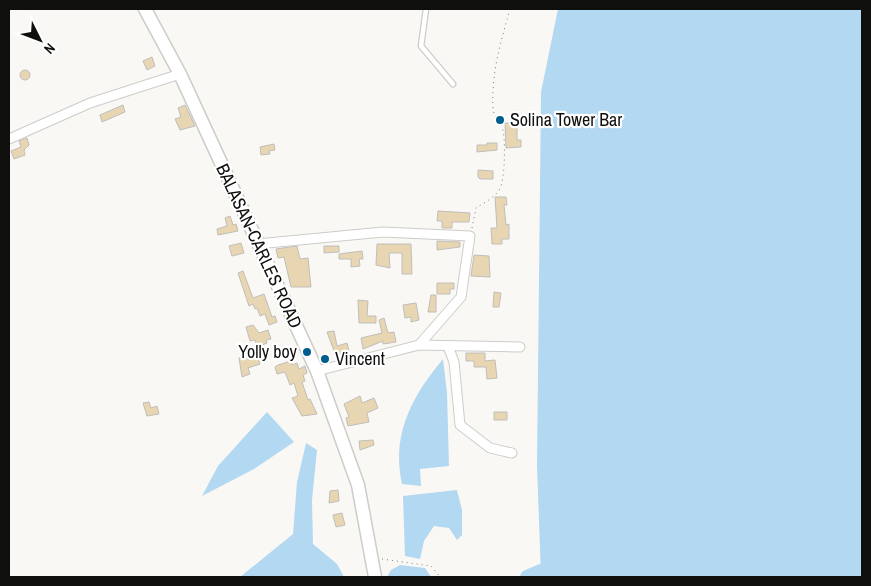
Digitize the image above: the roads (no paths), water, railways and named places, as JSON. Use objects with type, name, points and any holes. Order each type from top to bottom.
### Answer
[{"type":"main road","name":"BALASAN-CARLES ROAD","points":[[145,9],[180,74],[317,371],[358,485],[375,577]]},
{"type":"street","points":[[9,138],[90,103],[180,74]]},
{"type":"street","points":[[257,244],[383,232],[470,236],[461,296],[419,345]]},
{"type":"street","points":[[317,371],[419,345],[520,347]]},
{"type":"street","points":[[448,346],[454,362],[460,425],[490,448],[512,453]]},
{"type":"lane","points":[[426,9],[421,46],[453,84]]},
{"type":"water","points":[[558,9],[862,9],[862,577],[541,577],[537,465],[541,92]]},
{"type":"water","points":[[443,359],[447,393],[449,466],[420,469],[421,486],[402,484],[399,449],[407,417],[422,387]]},
{"type":"water","points":[[267,412],[294,442],[254,469],[202,496],[218,466]]},
{"type":"water","points":[[306,443],[317,450],[312,500],[313,544],[337,564],[344,577],[240,577],[293,534],[297,482]]},
{"type":"water","points":[[457,490],[462,510],[462,535],[457,540],[449,528],[434,526],[424,541],[420,559],[405,556],[403,496]]},
{"type":"water","points":[[400,565],[425,568],[431,577],[387,577],[391,570]]},
{"type":"waterway","points":[[527,577],[541,571]]},
{"type":"place","name":"Solina Tower Bar","points":[[500,120]]},
{"type":"place","name":"Yolly boy","points":[[307,352]]},
{"type":"place","name":"Vincent","points":[[325,359]]}]
